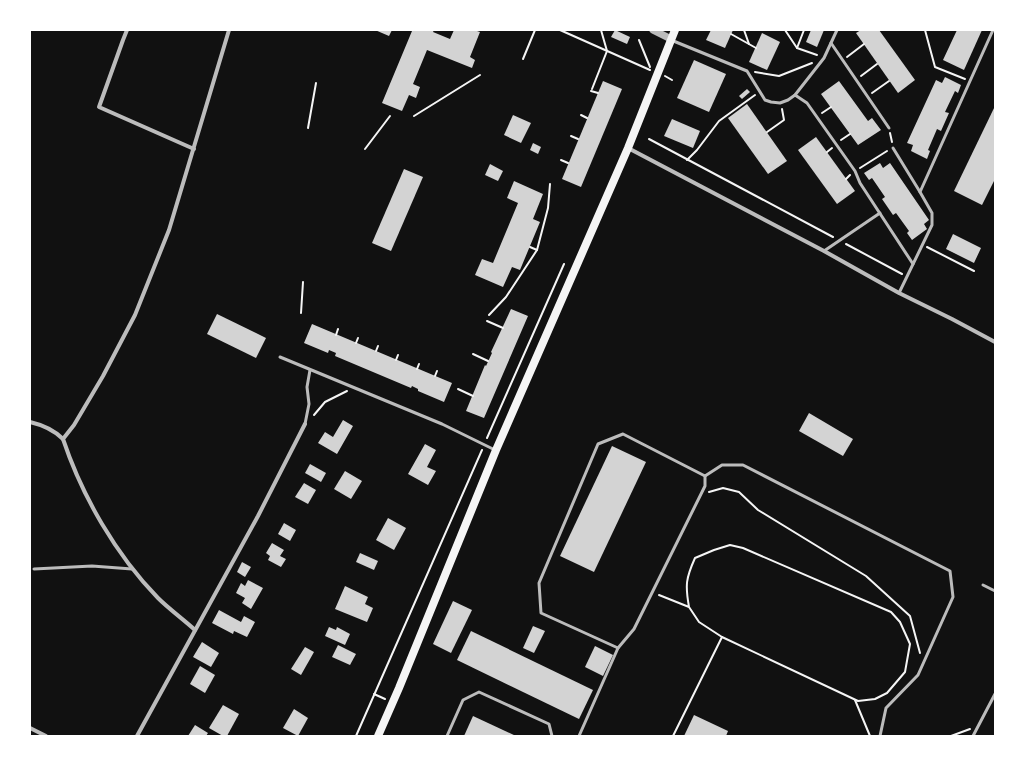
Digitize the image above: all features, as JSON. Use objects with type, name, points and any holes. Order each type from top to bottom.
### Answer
[{"type":"main road","points":[[378,736],[496,450],[628,148],[675,30]]},
{"type":"street","points":[[127,30],[99,107],[194,149]]},
{"type":"street","points":[[63,439],[74,425],[88,401],[135,315],[169,230],[229,30]]},
{"type":"street","points":[[653,30],[671,40]]},
{"type":"street","points":[[628,148],[824,251],[899,293],[995,342]]},
{"type":"street","points":[[30,422],[55,431],[63,439],[71,464],[109,536],[132,569],[159,599],[195,630]]},
{"type":"street","points":[[137,736],[258,516],[305,424]]},
{"type":"street","points":[[30,728],[46,736]]},
{"type":"lane","points":[[671,40],[747,71],[765,100],[780,103],[795,95],[824,58],[837,30]]},
{"type":"lane","points":[[920,192],[993,30]]},
{"type":"lane","points":[[831,43],[889,128]]},
{"type":"lane","points":[[795,95],[808,103],[855,172],[860,183],[913,264]]},
{"type":"lane","points":[[893,148],[932,213],[932,225],[899,293]]},
{"type":"lane","points":[[824,251],[880,213]]},
{"type":"lane","points":[[280,357],[356,387],[442,424],[496,450]]},
{"type":"lane","points":[[305,424],[309,404],[307,387],[310,370]]},
{"type":"lane","points":[[618,648],[541,613],[539,583],[598,444],[623,434],[705,476]]},
{"type":"lane","points":[[705,476],[722,465],[743,465],[950,571],[953,597],[918,674],[886,708],[880,736]]},
{"type":"lane","points":[[579,736],[618,648],[634,629],[706,486],[705,476]]},
{"type":"lane","points":[[34,569],[92,566],[132,569]]},
{"type":"lane","points":[[983,585],[995,591]]},
{"type":"lane","points":[[447,736],[463,700],[479,692],[549,724],[552,736]]},
{"type":"lane","points":[[973,736],[995,694]]},
{"type":"path","points":[[523,59],[535,30]]},
{"type":"path","points":[[560,30],[651,70],[638,40]]},
{"type":"path","points":[[598,94],[592,90],[607,51],[601,30]]},
{"type":"path","points":[[744,30],[749,44]]},
{"type":"path","points":[[785,30],[797,48],[824,58]]},
{"type":"path","points":[[797,48],[804,30]]},
{"type":"path","points":[[924,30],[935,67],[970,81]]},
{"type":"path","points":[[731,34],[756,48]]},
{"type":"path","points":[[843,60],[864,44]]},
{"type":"path","points":[[747,71],[779,76],[824,58]]},
{"type":"path","points":[[856,79],[877,64]]},
{"type":"path","points":[[657,73],[672,80]]},
{"type":"path","points":[[414,116],[480,75]]},
{"type":"path","points":[[868,96],[889,81]]},
{"type":"path","points":[[308,128],[316,83]]},
{"type":"path","points":[[687,160],[697,150],[718,121],[759,92]]},
{"type":"path","points":[[767,132],[784,120],[780,103]]},
{"type":"path","points":[[817,116],[831,107]]},
{"type":"path","points":[[581,115],[587,118]]},
{"type":"path","points":[[365,149],[390,116]]},
{"type":"path","points":[[855,172],[893,148],[889,128]]},
{"type":"path","points":[[836,144],[850,134]]},
{"type":"path","points":[[571,136],[578,139]]},
{"type":"path","points":[[649,139],[907,276]]},
{"type":"path","points":[[561,160],[568,163]]},
{"type":"path","points":[[489,315],[506,297],[537,250],[548,208],[550,184]]},
{"type":"path","points":[[923,244],[974,271]]},
{"type":"path","points":[[530,247],[537,250]]},
{"type":"path","points":[[356,736],[564,264]]},
{"type":"path","points":[[302,313],[303,282]]},
{"type":"path","points":[[487,320],[503,328]]},
{"type":"path","points":[[336,335],[338,329]]},
{"type":"path","points":[[356,343],[358,338]]},
{"type":"path","points":[[376,351],[378,346]]},
{"type":"path","points":[[473,354],[488,361]]},
{"type":"path","points":[[396,360],[398,355]]},
{"type":"path","points":[[417,369],[419,364]]},
{"type":"path","points":[[435,376],[437,372]]},
{"type":"path","points":[[305,424],[325,402],[356,387]]},
{"type":"path","points":[[458,389],[473,396]]},
{"type":"path","points":[[702,494],[723,488],[739,492],[758,510],[866,576],[910,616],[920,651],[918,674]]},
{"type":"path","points":[[730,546],[743,548],[891,612],[900,622],[910,644],[905,672],[887,693],[875,699],[858,701],[722,637],[699,622],[689,607],[685,589],[688,572],[696,558],[714,550],[730,546]]},
{"type":"path","points":[[652,592],[689,607]]},
{"type":"path","points":[[673,736],[722,637]]},
{"type":"path","points":[[854,699],[870,736]]},
{"type":"path","points":[[950,736],[979,725]]},
{"type":"building","points":[[375,30],[392,30],[389,36]]},
{"type":"building","points":[[409,30],[434,30],[433,32],[450,39],[454,30],[474,30],[480,32],[470,57],[475,60],[472,68],[427,50],[413,84],[420,87],[416,98],[409,95],[402,111],[382,103],[412,31]]},
{"type":"building","points":[[615,30],[630,37],[627,44],[611,37]]},
{"type":"building","points":[[711,30],[733,30],[725,48],[706,40]]},
{"type":"building","points":[[811,30],[824,30],[817,47],[806,42]]},
{"type":"building","points":[[861,30],[879,30],[915,80],[898,93],[856,33]]},
{"type":"building","points":[[957,30],[982,30],[964,70],[943,60]]},
{"type":"building","points":[[762,33],[780,42],[767,70],[749,62]]},
{"type":"building","points":[[694,60],[726,74],[709,112],[677,98]]},
{"type":"building","points":[[945,77],[961,85],[958,93],[955,91],[945,112],[949,113],[941,131],[937,129],[928,150],[930,151],[927,159],[911,151],[913,145],[907,143],[936,80],[942,83]]},
{"type":"building","points":[[603,81],[622,89],[581,187],[562,179]]},
{"type":"building","points":[[839,81],[868,121],[872,118],[881,130],[858,145],[821,94]]},
{"type":"building","points":[[747,89],[750,92],[742,99],[739,96]]},
{"type":"building","points":[[747,104],[787,161],[768,174],[728,118]]},
{"type":"building","points":[[995,106],[995,179],[982,205],[954,191]]},
{"type":"building","points":[[513,115],[531,123],[521,143],[504,135]]},
{"type":"building","points":[[672,119],[700,131],[693,148],[664,136]]},
{"type":"building","points":[[816,137],[855,191],[837,204],[798,150]]},
{"type":"building","points":[[533,143],[541,147],[538,154],[530,150]]},
{"type":"building","points":[[880,163],[883,168],[890,163],[929,220],[924,224],[927,229],[912,240],[907,233],[909,231],[896,213],[893,215],[882,199],[885,197],[872,178],[869,180],[864,173]]},
{"type":"building","points":[[490,164],[503,171],[498,181],[485,175]]},
{"type":"building","points":[[404,169],[423,177],[391,251],[372,243]]},
{"type":"building","points":[[514,181],[543,194],[533,219],[540,222],[520,270],[512,267],[503,287],[475,275],[482,259],[493,263],[518,203],[507,198]]},
{"type":"building","points":[[953,234],[981,248],[974,263],[946,249]]},
{"type":"building","points":[[511,309],[528,316],[484,418],[466,411]]},
{"type":"building","points":[[217,314],[266,338],[256,358],[207,334]]},
{"type":"building","points":[[312,324],[452,383],[444,402],[418,391],[418,389],[412,386],[411,388],[335,356],[336,353],[329,350],[328,353],[304,343]]},
{"type":"building","points":[[809,413],[853,439],[843,456],[799,431]]},
{"type":"building","points":[[343,420],[353,426],[337,454],[318,443],[325,432],[333,437]]},
{"type":"building","points":[[425,444],[436,450],[427,467],[436,471],[428,485],[408,474]]},
{"type":"building","points":[[612,446],[646,462],[594,572],[560,556]]},
{"type":"building","points":[[310,464],[326,473],[321,482],[305,473]]},
{"type":"building","points":[[345,471],[362,481],[351,499],[334,489]]},
{"type":"building","points":[[304,483],[316,490],[308,504],[295,497]]},
{"type":"building","points":[[388,518],[406,528],[394,550],[376,540]]},
{"type":"building","points":[[284,523],[296,530],[290,541],[278,534]]},
{"type":"building","points":[[272,543],[284,550],[280,556],[286,559],[281,567],[268,560],[270,556],[266,553]]},
{"type":"building","points":[[360,553],[378,561],[374,570],[356,562]]},
{"type":"building","points":[[242,562],[251,567],[245,577],[237,572]]},
{"type":"building","points":[[248,580],[263,588],[251,609],[242,603],[245,598],[236,593],[241,583],[245,586]]},
{"type":"building","points":[[345,586],[368,597],[365,604],[373,608],[367,622],[335,609]]},
{"type":"building","points":[[453,601],[472,610],[451,653],[433,644]]},
{"type":"building","points":[[219,610],[241,622],[244,616],[255,622],[247,637],[234,631],[233,634],[212,623]]},
{"type":"building","points":[[533,626],[545,631],[534,653],[523,648]]},
{"type":"building","points":[[329,627],[336,630],[337,627],[350,634],[345,645],[325,636]]},
{"type":"building","points":[[471,631],[593,690],[579,719],[457,660]]},
{"type":"building","points":[[202,642],[219,653],[211,667],[193,657]]},
{"type":"building","points":[[338,645],[356,654],[350,665],[332,657]]},
{"type":"building","points":[[595,646],[613,655],[603,676],[585,667]]},
{"type":"building","points":[[305,647],[314,652],[301,675],[291,669]]},
{"type":"building","points":[[200,666],[215,675],[205,693],[190,684]]},
{"type":"building","points":[[223,705],[239,714],[227,736],[223,736],[209,728]]},
{"type":"building","points":[[294,709],[308,718],[298,736],[283,728]]},
{"type":"building","points":[[694,715],[728,731],[726,736],[684,736]]},
{"type":"building","points":[[473,716],[516,736],[464,736]]},
{"type":"building","points":[[195,725],[208,733],[206,736],[188,736]]}]
